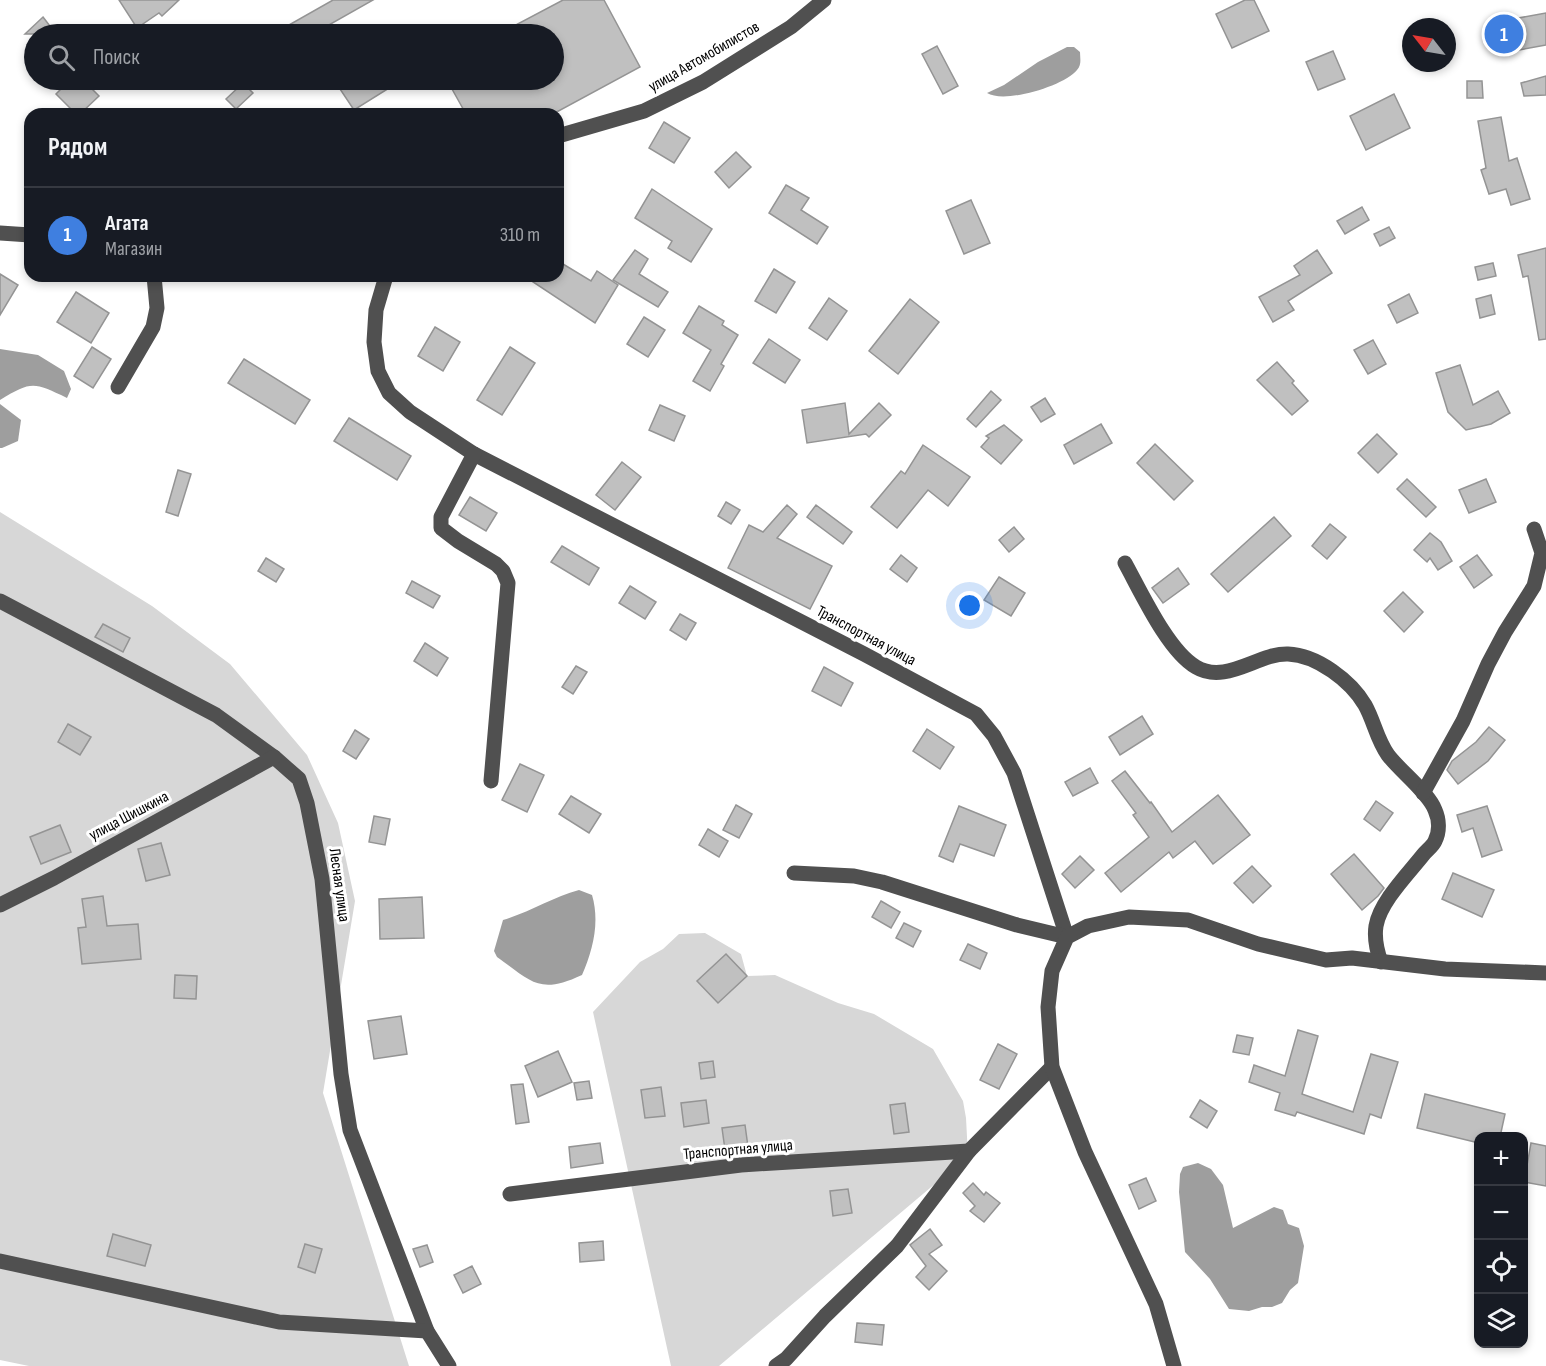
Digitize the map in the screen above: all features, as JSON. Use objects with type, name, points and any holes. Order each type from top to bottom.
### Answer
[{"type":"street","name":"улица Автомобилистов","points":[[564,134],[644,111],[703,82],[791,27],[824,0]]},
{"type":"street","points":[[0,233],[24,235]]},
{"type":"street","points":[[118,387],[153,327],[157,308],[155,282]]},
{"type":"street","name":"Транспортная улица","points":[[384,282],[376,310],[378,370],[388,393],[410,412],[474,454],[976,714],[994,736],[1014,773],[1067,937]]},
{"type":"street","points":[[474,454],[441,517],[441,528],[496,564],[503,571],[508,583],[491,781]]},
{"type":"street","points":[[1423,793],[1463,721],[1505,632],[1534,586],[1542,553],[1534,529]]},
{"type":"street","points":[[1125,563],[1171,642],[1184,658],[1197,668],[1212,674],[1225,672],[1288,654],[1331,668],[1347,681],[1364,704],[1386,752],[1435,808],[1439,825],[1435,841],[1397,887],[1376,926],[1376,944],[1381,962]]},
{"type":"street","name":"Лесная улица","points":[[0,601],[216,715],[274,757],[299,779],[307,803],[322,879],[341,1074],[350,1130],[427,1331],[448,1366]]},
{"type":"street","name":"улица Шишкина","points":[[0,905],[274,757]]},
{"type":"street","points":[[794,873],[854,876],[882,882],[1017,925],[1067,937]]},
{"type":"street","points":[[1174,1366],[1156,1304],[1085,1152],[1052,1066],[1048,1007],[1052,971],[1067,937],[1088,926],[1130,917],[1188,920],[1258,944],[1326,960],[1352,958],[1445,969],[1546,973]]},
{"type":"street","points":[[776,1366],[786,1359],[825,1316],[897,1246],[969,1152],[1052,1066]]},
{"type":"street","name":"Транспортная улица","points":[[510,1194],[741,1166],[969,1152]]},
{"type":"street","points":[[0,1261],[279,1322],[427,1331]]},
{"type":"shaded area","points":[[1067,47],[1074,47],[1080,52],[1080,64],[1077,70],[1060,82],[1020,95],[996,96],[987,93],[1004,85],[1038,62]]},
{"type":"shaded area","points":[[0,349],[38,355],[64,371],[71,389],[67,398],[47,389],[33,386],[19,389],[0,400]]},
{"type":"shaded area","points":[[0,404],[21,420],[18,441],[2,448],[0,448]]},
{"type":"shaded area","points":[[0,512],[152,606],[230,664],[307,755],[338,823],[355,901],[323,1093],[409,1366],[29,1366],[0,1360]]},
{"type":"shaded area","points":[[579,890],[592,895],[595,915],[592,946],[582,975],[556,984],[545,985],[528,979],[497,957],[494,951],[503,920]]},
{"type":"shaded area","points":[[705,933],[741,954],[747,976],[775,975],[838,1003],[874,1014],[933,1049],[963,1101],[968,1156],[719,1366],[671,1366],[593,1012],[640,962],[663,949],[679,934]]},
{"type":"shaded area","points":[[1198,1163],[1211,1169],[1223,1185],[1233,1228],[1274,1207],[1283,1210],[1288,1224],[1299,1228],[1304,1246],[1298,1283],[1290,1290],[1282,1303],[1249,1311],[1229,1309],[1210,1279],[1185,1252],[1179,1192],[1180,1174],[1183,1167]]},
{"type":"building","points":[[119,0],[179,0],[162,16],[159,13],[143,24],[134,24]]},
{"type":"building","points":[[333,0],[373,0],[331,24],[291,24]]},
{"type":"building","points":[[563,0],[604,0],[640,67],[564,108],[463,108],[453,90],[564,90],[564,24],[518,24]]},
{"type":"building","points":[[1245,0],[1254,0],[1269,31],[1232,48],[1216,14]]},
{"type":"building","points":[[1546,13],[1546,45],[1497,54],[1491,23]]},
{"type":"building","points":[[43,17],[48,24],[36,24]]},
{"type":"building","points":[[937,46],[958,86],[943,94],[922,54]]},
{"type":"building","points":[[1333,51],[1345,79],[1318,90],[1306,62]]},
{"type":"building","points":[[1546,76],[1546,95],[1524,96],[1521,83]]},
{"type":"building","points":[[1467,81],[1482,81],[1483,98],[1467,98]]},
{"type":"building","points":[[60,90],[93,90],[99,96],[86,108],[70,108],[56,94]]},
{"type":"building","points":[[236,90],[250,90],[253,93],[237,108],[226,99]]},
{"type":"building","points":[[341,90],[386,90],[357,108],[353,108]]},
{"type":"building","points":[[1394,94],[1410,128],[1366,150],[1350,116]]},
{"type":"building","points":[[1501,117],[1509,161],[1517,158],[1530,199],[1511,205],[1506,189],[1489,194],[1481,170],[1486,168],[1478,121]]},
{"type":"building","points":[[664,122],[690,138],[674,163],[649,148]]},
{"type":"building","points":[[736,152],[751,167],[729,188],[715,172]]},
{"type":"building","points":[[786,185],[809,198],[801,210],[828,227],[817,244],[769,213]]},
{"type":"building","points":[[652,189],[712,229],[691,262],[668,248],[672,241],[635,218]]},
{"type":"building","points":[[971,200],[990,243],[964,254],[946,211]]},
{"type":"building","points":[[1362,207],[1369,220],[1345,234],[1337,221]]},
{"type":"building","points":[[1389,227],[1395,238],[1380,246],[1374,234]]},
{"type":"building","points":[[1546,248],[1546,339],[1539,340],[1528,276],[1523,277],[1518,255]]},
{"type":"building","points":[[635,250],[648,259],[639,274],[668,292],[658,307],[613,280]]},
{"type":"building","points":[[1317,250],[1332,273],[1288,301],[1294,310],[1273,322],[1259,297],[1300,275],[1294,266]]},
{"type":"building","points":[[1493,263],[1496,276],[1478,280],[1475,267]]},
{"type":"building","points":[[564,265],[591,281],[597,271],[618,285],[595,323],[533,282],[564,282]]},
{"type":"building","points":[[774,269],[795,282],[776,313],[755,301]]},
{"type":"building","points":[[0,274],[18,285],[0,315]]},
{"type":"building","points":[[76,292],[109,313],[91,343],[57,322]]},
{"type":"building","points":[[1409,294],[1418,313],[1397,323],[1388,305]]},
{"type":"building","points":[[1491,295],[1495,314],[1480,318],[1476,299]]},
{"type":"building","points":[[829,298],[847,311],[827,340],[809,328]]},
{"type":"building","points":[[910,299],[939,322],[898,374],[869,351]]},
{"type":"building","points":[[699,306],[724,321],[722,325],[738,335],[721,364],[724,366],[710,391],[693,381],[711,350],[683,333]]},
{"type":"building","points":[[644,317],[665,330],[648,357],[627,344]]},
{"type":"building","points":[[435,327],[460,342],[443,371],[418,356]]},
{"type":"building","points":[[769,339],[800,360],[785,383],[753,363]]},
{"type":"building","points":[[1373,340],[1386,364],[1368,374],[1354,350]]},
{"type":"building","points":[[92,347],[111,359],[93,388],[74,376]]},
{"type":"building","points":[[510,347],[535,363],[502,415],[477,400]]},
{"type":"building","points":[[244,359],[310,400],[295,424],[228,383]]},
{"type":"building","points":[[1277,362],[1308,401],[1292,415],[1257,380]]},
{"type":"building","points":[[1460,365],[1473,405],[1498,391],[1510,413],[1491,424],[1466,430],[1448,412],[1436,373]]},
{"type":"building","points":[[991,391],[1001,400],[976,427],[967,419]]},
{"type":"building","points":[[1045,398],[1055,414],[1041,422],[1031,407]]},
{"type":"building","points":[[845,403],[849,434],[879,403],[891,415],[869,437],[866,434],[807,443],[802,410]]},
{"type":"building","points":[[660,405],[685,416],[674,441],[649,430]]},
{"type":"building","points":[[349,418],[411,456],[397,480],[334,441]]},
{"type":"building","points":[[1101,424],[1112,443],[1074,464],[1064,445]]},
{"type":"building","points":[[1004,425],[1022,440],[1001,464],[981,447],[989,438],[986,436]]},
{"type":"building","points":[[1377,434],[1397,454],[1378,473],[1358,453]]},
{"type":"building","points":[[1155,444],[1193,481],[1174,500],[1137,463]]},
{"type":"building","points":[[923,445],[970,477],[948,506],[928,490],[897,528],[871,507],[901,471],[905,474]]},
{"type":"building","points":[[622,462],[641,477],[615,510],[596,495]]},
{"type":"building","points":[[178,470],[191,474],[178,516],[166,512]]},
{"type":"building","points":[[1407,479],[1436,507],[1426,517],[1397,489]]},
{"type":"building","points":[[1486,479],[1496,502],[1469,513],[1459,490]]},
{"type":"building","points":[[470,497],[497,513],[486,531],[459,515]]},
{"type":"building","points":[[726,502],[740,510],[731,524],[718,516]]},
{"type":"building","points":[[787,505],[797,514],[777,538],[832,566],[810,609],[728,568],[749,525],[763,532]]},
{"type":"building","points":[[816,505],[852,532],[843,544],[807,517]]},
{"type":"building","points":[[1274,517],[1291,536],[1228,592],[1211,574]]},
{"type":"building","points":[[1330,524],[1346,537],[1327,559],[1312,546]]},
{"type":"building","points":[[1014,527],[1024,539],[1009,552],[999,540]]},
{"type":"building","points":[[1430,533],[1441,542],[1452,561],[1438,570],[1430,558],[1427,562],[1414,550]]},
{"type":"building","points":[[562,546],[599,568],[589,585],[551,562]]},
{"type":"building","points":[[901,555],[917,568],[907,582],[890,569]]},
{"type":"building","points":[[1477,555],[1492,575],[1474,588],[1460,567]]},
{"type":"building","points":[[266,558],[284,569],[276,582],[258,571]]},
{"type":"building","points":[[1178,568],[1189,584],[1163,603],[1152,588]]},
{"type":"building","points":[[999,577],[1025,593],[1011,616],[984,600]]},
{"type":"building","points":[[412,581],[440,596],[433,608],[406,593]]},
{"type":"building","points":[[630,586],[656,602],[645,619],[619,603]]},
{"type":"building","points":[[1403,592],[1423,612],[1404,632],[1384,611]]},
{"type":"building","points":[[680,614],[696,623],[686,640],[670,630]]},
{"type":"building","points":[[103,624],[130,638],[123,652],[95,637]]},
{"type":"building","points":[[425,643],[448,658],[437,676],[414,661]]},
{"type":"building","points":[[576,666],[587,672],[573,694],[562,687]]},
{"type":"building","points":[[824,667],[853,683],[841,706],[812,691]]},
{"type":"building","points":[[1142,716],[1153,734],[1120,755],[1109,737]]},
{"type":"building","points":[[68,724],[91,737],[80,755],[58,742]]},
{"type":"building","points":[[1489,727],[1505,740],[1488,761],[1458,784],[1447,770],[1452,761],[1476,742]]},
{"type":"building","points":[[927,729],[954,747],[940,769],[913,751]]},
{"type":"building","points":[[355,730],[369,739],[356,759],[343,751]]},
{"type":"building","points":[[520,764],[544,775],[527,812],[502,800]]},
{"type":"building","points":[[1090,768],[1098,783],[1073,796],[1065,782]]},
{"type":"building","points":[[1125,771],[1172,832],[1218,795],[1250,835],[1213,864],[1195,841],[1173,858],[1169,852],[1121,892],[1105,873],[1149,837],[1133,815],[1136,813],[1112,781]]},
{"type":"building","points":[[571,796],[601,814],[589,833],[559,814]]},
{"type":"building","points":[[1376,801],[1393,813],[1380,831],[1364,819]]},
{"type":"building","points":[[736,805],[752,814],[739,838],[723,830]]},
{"type":"building","points":[[959,806],[1006,825],[994,856],[960,844],[953,862],[939,856]]},
{"type":"building","points":[[1487,806],[1502,850],[1482,857],[1473,828],[1462,832],[1457,815]]},
{"type":"building","points":[[374,816],[390,819],[385,845],[369,842]]},
{"type":"building","points":[[60,825],[71,852],[41,864],[30,837]]},
{"type":"building","points":[[708,829],[728,841],[719,857],[699,845]]},
{"type":"building","points":[[161,843],[170,875],[146,881],[138,849]]},
{"type":"building","points":[[1354,854],[1384,888],[1362,910],[1331,874]]},
{"type":"building","points":[[1080,856],[1094,870],[1075,888],[1062,874]]},
{"type":"building","points":[[1252,866],[1271,886],[1253,903],[1234,883]]},
{"type":"building","points":[[1453,873],[1494,890],[1482,917],[1442,899]]},
{"type":"building","points":[[103,896],[107,926],[138,924],[141,959],[82,964],[78,928],[86,927],[82,899]]},
{"type":"building","points":[[422,897],[424,938],[380,939],[379,899]]},
{"type":"building","points":[[881,901],[900,912],[891,928],[872,917]]},
{"type":"building","points":[[904,923],[921,931],[913,947],[896,938]]},
{"type":"building","points":[[968,944],[987,953],[980,969],[960,960]]},
{"type":"building","points":[[726,954],[747,976],[718,1003],[697,981]]},
{"type":"building","points":[[175,975],[197,976],[196,999],[174,998]]},
{"type":"building","points":[[401,1016],[407,1054],[374,1059],[368,1021]]},
{"type":"building","points":[[1298,1030],[1318,1036],[1302,1094],[1353,1112],[1371,1054],[1398,1062],[1381,1118],[1370,1114],[1364,1134],[1297,1112],[1295,1116],[1275,1110],[1280,1093],[1249,1082],[1254,1065],[1285,1076]]},
{"type":"building","points":[[1237,1035],[1253,1038],[1249,1055],[1233,1052]]},
{"type":"building","points":[[998,1044],[1017,1054],[999,1089],[980,1080]]},
{"type":"building","points":[[558,1051],[572,1082],[538,1097],[525,1066]]},
{"type":"building","points":[[713,1061],[715,1077],[701,1079],[699,1063]]},
{"type":"building","points":[[589,1081],[592,1098],[577,1100],[574,1083]]},
{"type":"building","points":[[523,1084],[529,1122],[516,1124],[511,1085]]},
{"type":"building","points":[[661,1087],[665,1116],[645,1118],[641,1090]]},
{"type":"building","points":[[1425,1094],[1505,1114],[1501,1132],[1474,1132],[1474,1142],[1417,1128]]},
{"type":"building","points":[[706,1100],[709,1123],[684,1127],[681,1103]]},
{"type":"building","points":[[1200,1100],[1217,1111],[1207,1128],[1190,1117]]},
{"type":"building","points":[[905,1103],[909,1132],[894,1134],[890,1105]]},
{"type":"building","points":[[745,1125],[749,1154],[726,1157],[722,1128]]},
{"type":"building","points":[[600,1143],[603,1163],[571,1168],[569,1147]]},
{"type":"building","points":[[1531,1143],[1546,1146],[1546,1186],[1528,1183]]},
{"type":"building","points":[[1146,1178],[1156,1201],[1139,1209],[1129,1185]]},
{"type":"building","points":[[973,1183],[984,1195],[986,1192],[1000,1203],[984,1222],[970,1211],[975,1206],[963,1193]]},
{"type":"building","points":[[848,1189],[852,1213],[833,1216],[830,1191]]},
{"type":"building","points":[[930,1229],[942,1245],[929,1254],[947,1271],[929,1290],[916,1277],[926,1266],[910,1245]]},
{"type":"building","points":[[113,1234],[151,1245],[145,1266],[107,1256]]},
{"type":"building","points":[[603,1241],[604,1260],[580,1262],[579,1243]]},
{"type":"building","points":[[305,1244],[322,1249],[315,1273],[298,1267]]},
{"type":"building","points":[[427,1245],[433,1262],[420,1267],[413,1249]]},
{"type":"building","points":[[472,1266],[481,1284],[463,1293],[454,1275]]},
{"type":"building","points":[[857,1323],[884,1325],[882,1345],[855,1342]]},
{"type":"place","name":"Агата","points":[[1504,34]]}]
